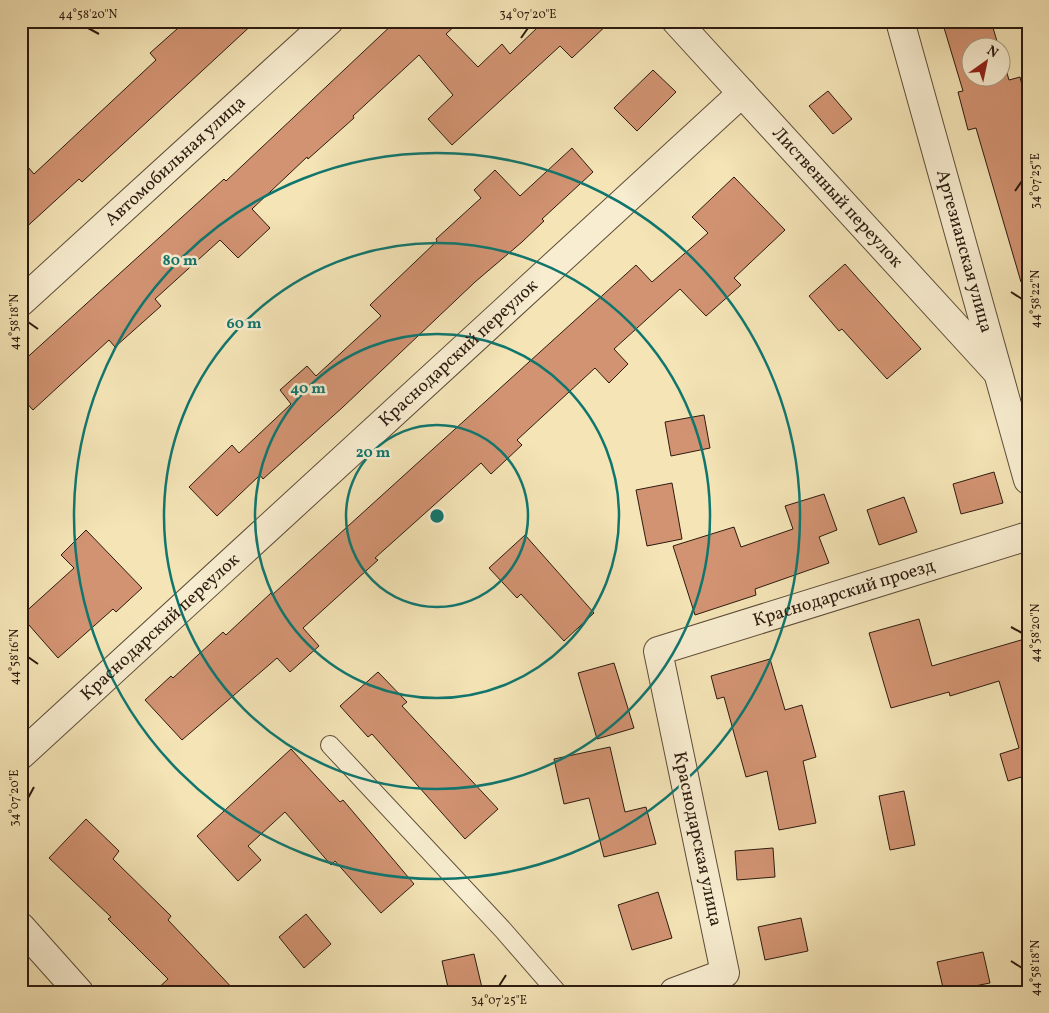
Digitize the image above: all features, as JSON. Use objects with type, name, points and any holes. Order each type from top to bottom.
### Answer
[{"type":"street","name":"Автомобильная улица","points":[[21,302],[329,21]]},
{"type":"street","name":"Лиственный переулок","points":[[676,21],[998,373]]},
{"type":"street","name":"Артезианская улица","points":[[900,21],[1028,480]]},
{"type":"street","name":"Краснодарский переулок","points":[[21,755],[742,94]]},
{"type":"street","name":"Краснодарский проезд","points":[[658,651],[1028,536]]},
{"type":"street","name":"Краснодарская улица","points":[[658,651],[725,973],[674,992]]},
{"type":"street","points":[[21,927],[79,992]]},
{"type":"lane","points":[[330,745],[503,930],[557,992]]},
{"type":"building","points":[[186,21],[256,21],[82,182],[79,179],[21,232],[21,159],[34,174],[156,60],[150,53]]},
{"type":"building","points":[[396,21],[460,21],[446,34],[478,67],[502,44],[510,54],[540,25],[536,21],[611,21],[572,58],[560,46],[452,145],[428,119],[453,95],[419,55],[353,116],[354,118],[308,159],[307,157],[252,209],[270,228],[238,258],[220,240],[155,299],[161,306],[115,347],[109,340],[33,410],[21,397],[21,363],[224,179],[226,181]]},
{"type":"building","points":[[942,21],[991,21],[996,38],[962,38],[962,88]]},
{"type":"building","points":[[653,70],[676,92],[637,131],[614,108]]},
{"type":"building","points":[[1020,77],[1028,109],[1028,281],[1021,282],[976,128],[968,130],[958,92],[963,91],[962,88],[1012,88],[1012,79]]},
{"type":"building","points":[[828,91],[852,119],[833,134],[809,106]]},
{"type":"building","points":[[572,148],[593,172],[542,219],[544,221],[522,242],[475,282],[343,407],[263,479],[260,475],[217,516],[189,487],[232,445],[239,453],[291,404],[280,390],[307,366],[316,376],[381,316],[370,305],[437,241],[436,239],[481,198],[474,190],[495,170],[520,196]]},
{"type":"building","points":[[734,177],[785,230],[734,278],[741,285],[706,316],[680,289],[614,349],[628,364],[609,383],[595,368],[517,440],[522,445],[491,474],[481,463],[375,558],[378,560],[303,628],[319,646],[290,672],[277,658],[182,740],[145,700],[171,676],[173,678],[223,632],[226,635],[271,593],[272,595],[636,265],[652,282],[708,233],[692,217]]},
{"type":"building","points":[[845,264],[921,349],[887,379],[842,329],[839,331],[809,296]]},
{"type":"building","points":[[704,415],[710,448],[671,456],[665,422]]},
{"type":"building","points":[[994,472],[1003,503],[961,514],[953,484]]},
{"type":"building","points":[[672,483],[682,539],[647,546],[636,490]]},
{"type":"building","points":[[824,494],[837,530],[819,537],[829,563],[755,589],[756,595],[695,615],[673,546],[734,527],[741,547],[793,529],[785,506]]},
{"type":"building","points":[[904,497],[917,532],[879,545],[867,510]]},
{"type":"building","points":[[86,530],[142,588],[116,612],[113,609],[58,658],[21,616],[74,568],[61,555]]},
{"type":"building","points":[[525,535],[594,613],[564,641],[521,594],[517,598],[489,568]]},
{"type":"building","points":[[919,619],[932,666],[1028,638],[1028,775],[1008,781],[1000,754],[1019,748],[999,681],[950,696],[949,692],[891,708],[869,633]]},
{"type":"building","points":[[770,659],[785,710],[802,705],[816,757],[803,761],[816,823],[779,830],[767,771],[746,777],[724,697],[717,699],[711,676]]},
{"type":"building","points":[[614,663],[634,728],[597,739],[578,673]]},
{"type":"building","points":[[378,672],[407,702],[402,706],[498,809],[465,839],[372,734],[368,737],[340,706]]},
{"type":"building","points":[[610,747],[625,812],[646,807],[656,844],[604,857],[589,798],[564,804],[554,759]]},
{"type":"building","points":[[291,749],[340,802],[343,800],[414,884],[381,913],[335,861],[331,865],[285,812],[248,846],[261,860],[238,881],[197,836]]},
{"type":"building","points":[[904,791],[915,845],[890,850],[879,796]]},
{"type":"building","points":[[86,819],[119,851],[113,859],[171,916],[168,920],[236,992],[154,992],[168,979],[108,919],[111,917],[49,858]]},
{"type":"building","points":[[773,848],[775,877],[737,880],[735,851]]},
{"type":"building","points":[[658,892],[672,938],[632,950],[618,905]]},
{"type":"building","points":[[306,914],[331,944],[304,968],[279,937]]},
{"type":"building","points":[[801,918],[808,951],[765,960],[758,927]]},
{"type":"building","points":[[983,952],[990,983],[944,992],[937,962]]},
{"type":"building","points":[[474,954],[483,992],[449,992],[442,961]]}]
